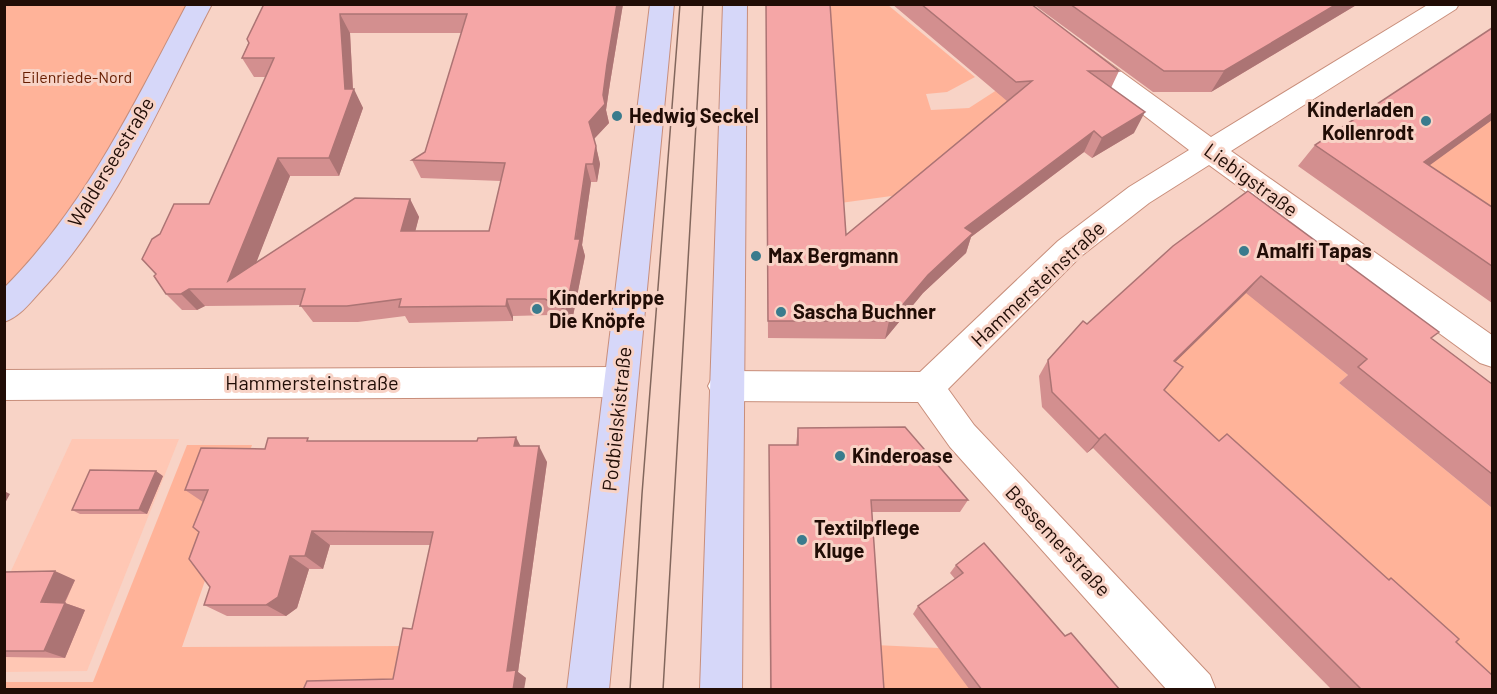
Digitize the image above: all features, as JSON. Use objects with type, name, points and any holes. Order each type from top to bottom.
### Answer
[{"type":"main road","name":"Walderseestraße","points":[[4,309],[56,252],[86,208],[200,4]]},
{"type":"main road","name":"Podbielskistraße","points":[[588,690],[662,4]]},
{"type":"main road","points":[[721,690],[725,386],[735,4]]},
{"type":"street","name":"Liebigstraße","points":[[1011,4],[1210,151],[1492,353]]},
{"type":"street","name":"Hammersteinstraße","points":[[927,387],[1070,249],[1139,195],[1447,4]]},
{"type":"street","name":"Hammersteinstraße","points":[[4,385],[620,381]]},
{"type":"street","points":[[725,386],[927,387]]},
{"type":"street","name":"Bessemerstraße","points":[[927,387],[962,436],[1195,690]]},
{"type":"shaded area","points":[[72,439],[179,439],[87,671],[5,672],[5,584]]},
{"type":"green space","name":"Eilenriede-Nord","points":[[5,5],[200,5],[121,149],[5,309]]},
{"type":"green space","points":[[829,5],[888,5],[975,77],[947,92],[926,94],[931,110],[969,108],[1003,86],[1033,111],[906,194],[833,204]]},
{"type":"green space","points":[[1492,120],[1492,233],[1417,160]]},
{"type":"green space","points":[[1249,280],[1291,329],[1348,375],[1339,383],[1492,508],[1492,689],[1143,395]]},
{"type":"green space","points":[[187,445],[252,445],[182,647],[404,646],[396,689],[5,690],[4,682],[93,682]]},
{"type":"green space","points":[[875,645],[939,648],[970,689],[878,689]]},
{"type":"building","points":[[264,4],[617,4],[603,95],[605,104],[589,122],[596,146],[593,164],[586,164],[575,239],[580,239],[566,310],[545,299],[507,299],[506,306],[399,307],[401,299],[347,306],[300,306],[305,289],[189,289],[181,294],[166,294],[154,276],[156,274],[142,259],[152,239],[160,234],[174,204],[209,204],[274,58],[242,58],[249,43],[247,39]],"holes":[[[340,14],[467,14],[425,152],[412,160],[505,163],[489,231],[401,231],[410,199],[355,198],[228,281],[278,158],[329,158],[354,89],[345,89]]]},
{"type":"building","points":[[766,4],[830,4],[846,235],[1032,81],[1016,82],[921,4],[1031,4],[1119,71],[1088,71],[1145,112],[1102,138],[1094,131],[965,228],[973,233],[928,275],[889,321],[768,321]]},
{"type":"building","points":[[1070,4],[1337,4],[1224,71],[1164,71]]},
{"type":"building","points":[[1492,28],[1492,113],[1424,162],[1492,207],[1492,266],[1315,145]]},
{"type":"building","points":[[1248,191],[1439,332],[1431,338],[1492,384],[1492,474],[1358,367],[1367,359],[1261,276],[1174,361],[1183,367],[1164,390],[1219,441],[1227,434],[1389,580],[1391,578],[1459,639],[1456,642],[1492,675],[1492,690],[1362,690],[1105,434],[1099,439],[1052,392],[1048,360],[1083,321],[1087,324],[1173,246]]},
{"type":"building","points":[[905,427],[968,500],[871,500],[884,690],[771,690],[769,445],[798,445],[798,428]]},
{"type":"building","points":[[516,437],[514,446],[539,446],[507,671],[516,670],[513,690],[303,690],[307,681],[393,679],[403,628],[412,629],[433,532],[312,531],[305,556],[290,556],[278,597],[266,605],[204,605],[210,587],[189,559],[199,532],[193,527],[208,490],[185,490],[201,448],[265,449],[268,438],[308,438],[307,441],[477,441],[478,438]]},
{"type":"building","points":[[90,470],[156,471],[139,510],[72,510]]},
{"type":"building","points":[[984,543],[1065,636],[1071,633],[1120,690],[982,690],[918,606],[963,573],[956,565]]},
{"type":"building","points":[[55,571],[41,602],[65,603],[44,651],[4,651],[4,572]]},
{"type":"tram line","points":[[630,690],[642,494],[680,4]]},
{"type":"tram line","points":[[663,690],[703,4]]},
{"type":"place","name":"Hedwig Seckel","points":[[617,116]]},
{"type":"place","name":"Kinderladen Kollenrodt","points":[[1426,121]]},
{"type":"place","name":"Amalfi Tapas","points":[[1244,251]]},
{"type":"place","name":"Max Bergmann","points":[[756,256]]},
{"type":"place","name":"Kinderkrippe Die Knöpfe","points":[[537,309]]},
{"type":"place","name":"Sascha Buchner","points":[[781,312]]},
{"type":"place","name":"Kinderoase","points":[[840,456]]},
{"type":"place","name":"Textilpflege Kluge","points":[[802,540]]}]
